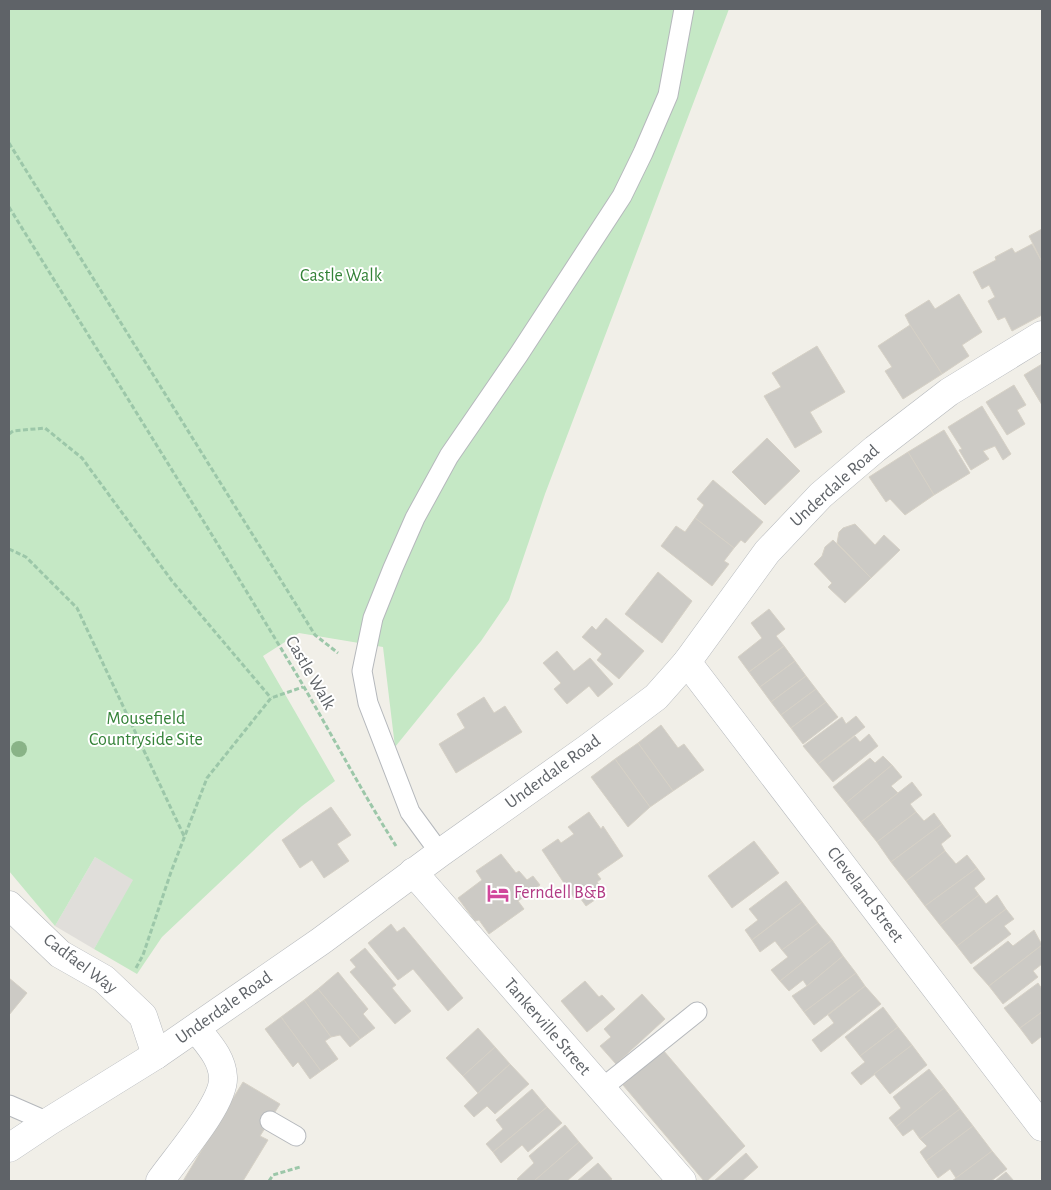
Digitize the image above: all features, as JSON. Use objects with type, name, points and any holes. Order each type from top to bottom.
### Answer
[{"type":"street","name":"Underdale Road","points":[[9,1148],[196,1028],[320,941],[656,697],[687,662],[767,552],[821,495],[875,449],[950,392],[1042,335]]},
{"type":"street","name":"Cleveland Street","points":[[687,662],[1042,1127]]},
{"type":"street","name":"Tankerville Street","points":[[413,872],[682,1181]]},
{"type":"street","name":"Cadfael Way","points":[[9,905],[60,954],[104,979],[142,1016],[156,1055]]},
{"type":"street","points":[[160,1181],[208,1116],[226,1097],[218,1058],[196,1028]]},
{"type":"lane","points":[[440,853],[410,812],[368,703],[362,671],[373,618],[415,518],[449,456],[525,346],[622,196],[668,95],[684,9]]},
{"type":"lane","points":[[602,1089],[697,1012]]},
{"type":"lane","points":[[9,1105],[48,1122]]},
{"type":"lane","points":[[270,1121],[296,1136]]},
{"type":"path","points":[[9,143],[315,635],[362,671]]},
{"type":"path","name":"Castle Walk","points":[[9,207],[303,687],[369,804],[413,872]]},
{"type":"path","points":[[9,434],[13,431],[45,428],[82,458],[172,581],[272,698]]},
{"type":"path","points":[[9,549],[26,557],[77,608],[185,837]]},
{"type":"path","points":[[121,995],[143,955],[206,778],[272,698],[303,687]]},
{"type":"path","points":[[269,1181],[273,1175],[300,1167]]},
{"type":"shaded area","points":[[95,857],[134,880],[94,949],[55,926]]},
{"type":"green space","name":"Castle Walk","points":[[9,9],[729,9],[545,494],[509,600],[481,641],[395,747],[383,647],[299,633],[263,656],[335,781],[302,806],[272,833],[162,937],[137,974],[94,949],[133,880],[95,857],[55,926],[9,871]]},
{"type":"building","points":[[1042,229],[1042,262],[1029,236]]},
{"type":"building","points":[[1032,244],[1042,262],[1042,315],[1012,331],[1005,317],[998,320],[988,301],[995,297],[989,285],[982,289],[973,272],[996,260],[995,257],[1012,248],[1015,253]]},
{"type":"building","points":[[959,294],[982,332],[962,345],[969,356],[942,374],[905,315],[929,300],[935,309]]},
{"type":"building","points":[[910,325],[942,374],[903,399],[885,371],[892,367],[878,346]]},
{"type":"building","points":[[817,346],[845,392],[810,412],[822,432],[795,448],[764,396],[781,387],[772,373]]},
{"type":"building","points":[[1042,364],[1042,405],[1024,375]]},
{"type":"building","points":[[1014,385],[1026,405],[1017,410],[1025,424],[1007,435],[986,402]]},
{"type":"building","points":[[982,406],[1011,454],[1003,460],[995,446],[983,451],[989,459],[971,470],[959,450],[962,449],[948,427]]},
{"type":"building","points":[[944,430],[970,473],[934,495],[908,452]]},
{"type":"building","points":[[767,438],[800,471],[765,505],[732,472]]},
{"type":"building","points":[[908,452],[934,495],[905,515],[890,499],[886,502],[869,477]]},
{"type":"building","points":[[713,480],[763,522],[745,543],[741,540],[734,548],[695,518],[704,505],[697,499]]},
{"type":"building","points":[[695,518],[734,548],[724,561],[729,564],[712,586],[661,546],[676,526],[685,532]]},
{"type":"building","points":[[855,524],[875,545],[884,535],[900,550],[871,578],[837,543],[839,532],[843,528]]},
{"type":"building","points":[[833,540],[871,578],[845,603],[828,587],[832,583],[814,564],[822,556],[825,547]]},
{"type":"building","points":[[658,572],[692,601],[662,643],[625,614]]},
{"type":"building","points":[[769,609],[785,629],[776,636],[784,646],[749,672],[738,657],[762,638],[751,623]]},
{"type":"building","points":[[606,618],[644,651],[619,679],[597,660],[602,654],[582,637],[592,626],[596,630]]},
{"type":"building","points":[[784,646],[795,661],[760,687],[749,672]]},
{"type":"building","points":[[557,651],[574,671],[590,658],[613,684],[598,697],[589,686],[567,704],[554,689],[561,683],[543,663]]},
{"type":"building","points":[[795,661],[806,676],[771,702],[760,687]]},
{"type":"building","points":[[806,676],[816,689],[781,715],[771,702]]},
{"type":"building","points":[[816,689],[826,702],[791,728],[781,715]]},
{"type":"building","points":[[484,697],[494,713],[505,706],[522,732],[456,773],[439,744],[465,728],[457,714]]},
{"type":"building","points":[[826,702],[838,717],[803,744],[791,728]]},
{"type":"building","points":[[856,716],[865,727],[818,764],[803,746],[842,717],[846,724]]},
{"type":"building","points":[[661,725],[678,748],[684,744],[704,770],[673,791],[638,743]]},
{"type":"building","points":[[869,734],[878,746],[833,782],[818,764],[855,736],[860,742]]},
{"type":"building","points":[[638,743],[673,791],[650,807],[615,759]]},
{"type":"building","points":[[883,756],[892,765],[846,803],[833,787],[870,758],[875,763]]},
{"type":"building","points":[[615,759],[650,807],[628,827],[591,777]]},
{"type":"building","points":[[892,765],[902,777],[891,786],[898,793],[861,822],[846,803]]},
{"type":"building","points":[[912,782],[922,795],[910,804],[916,812],[877,842],[861,822]]},
{"type":"building","points":[[331,807],[351,835],[337,844],[349,861],[324,878],[312,860],[300,868],[282,840]]},
{"type":"building","points":[[589,812],[601,829],[603,826],[623,856],[597,874],[601,879],[597,882],[605,893],[586,906],[578,895],[574,898],[542,850],[558,839],[561,843],[574,834],[568,827]]},
{"type":"building","points":[[916,812],[924,821],[934,813],[942,824],[891,862],[877,842]]},
{"type":"building","points":[[942,824],[951,836],[941,844],[945,851],[906,881],[891,862]]},
{"type":"building","points":[[754,841],[779,873],[732,908],[708,876]]},
{"type":"building","points":[[945,851],[956,864],[967,855],[977,868],[925,906],[906,881]]},
{"type":"building","points":[[501,854],[516,873],[519,871],[527,880],[533,876],[540,885],[518,901],[524,909],[489,934],[479,920],[475,921],[458,898],[482,880],[476,871]]},
{"type":"building","points":[[977,868],[985,879],[974,888],[979,895],[940,925],[925,906]]},
{"type":"building","points":[[786,881],[802,902],[752,940],[745,930],[758,920],[749,909]]},
{"type":"building","points":[[979,895],[986,904],[997,895],[1006,909],[957,946],[940,925]]},
{"type":"building","points":[[802,902],[818,923],[782,950],[775,941],[760,952],[752,940]]},
{"type":"building","points":[[1006,909],[1014,919],[1004,926],[1011,934],[971,964],[957,946]]},
{"type":"building","points":[[818,923],[832,940],[780,981],[771,970],[788,957],[782,950]]},
{"type":"building","points":[[391,924],[397,932],[404,927],[463,998],[448,1011],[413,969],[398,980],[368,943]]},
{"type":"building","points":[[1034,930],[1042,945],[989,986],[973,968],[1008,941],[1013,946]]},
{"type":"building","points":[[832,940],[843,956],[807,986],[803,980],[789,991],[780,981]]},
{"type":"building","points":[[1042,945],[1042,964],[1033,971],[1038,977],[1003,1004],[989,986]]},
{"type":"building","points":[[365,948],[396,985],[392,988],[411,1011],[395,1024],[350,972],[356,967],[350,960]]},
{"type":"building","points":[[843,956],[856,973],[804,1012],[792,996]]},
{"type":"building","points":[[338,972],[368,1009],[363,1014],[375,1028],[360,1039],[318,989]]},
{"type":"building","points":[[856,973],[865,986],[814,1025],[804,1012]]},
{"type":"building","points":[[9,978],[27,993],[9,1015]]},
{"type":"building","points":[[585,981],[599,997],[602,995],[615,1009],[587,1032],[561,1001]]},
{"type":"building","points":[[1038,983],[1042,989],[1042,1012],[1020,1028],[1004,1008]]},
{"type":"building","points":[[865,986],[881,1004],[821,1052],[812,1040],[834,1023],[828,1015]]},
{"type":"building","points":[[318,989],[360,1039],[350,1047],[340,1035],[331,1037],[304,1000]]},
{"type":"building","points":[[642,994],[665,1019],[616,1064],[600,1046],[611,1037],[604,1029]]},
{"type":"building","points":[[304,1000],[331,1037],[325,1041],[338,1059],[321,1071],[281,1017]]},
{"type":"building","points":[[883,1007],[898,1027],[860,1056],[845,1037]]},
{"type":"building","points":[[1042,1012],[1042,1036],[1032,1044],[1020,1028]]},
{"type":"building","points":[[281,1017],[321,1071],[310,1079],[298,1062],[293,1067],[265,1029]]},
{"type":"building","points":[[898,1027],[912,1045],[861,1085],[851,1073],[865,1062],[860,1056]]},
{"type":"building","points":[[478,1028],[495,1047],[463,1076],[446,1058]]},
{"type":"building","points":[[912,1045],[927,1065],[890,1094],[874,1074]]},
{"type":"building","points":[[495,1047],[510,1064],[478,1093],[463,1076]]},
{"type":"building","points":[[663,1050],[745,1146],[707,1181],[704,1181],[623,1085]]},
{"type":"building","points":[[510,1064],[529,1084],[495,1114],[487,1106],[474,1117],[464,1106]]},
{"type":"building","points":[[929,1069],[944,1088],[896,1127],[889,1118],[901,1108],[893,1097]]},
{"type":"building","points":[[243,1082],[280,1104],[260,1136],[268,1140],[243,1181],[183,1181]]},
{"type":"building","points":[[944,1088],[960,1109],[920,1139],[913,1129],[903,1136],[896,1127]]},
{"type":"building","points":[[532,1089],[547,1107],[493,1152],[486,1144],[503,1129],[496,1120]]},
{"type":"building","points":[[547,1107],[562,1123],[528,1152],[522,1145],[501,1163],[493,1152]]},
{"type":"building","points":[[960,1109],[973,1126],[926,1161],[920,1152],[927,1146],[920,1139]]},
{"type":"building","points":[[565,1125],[579,1142],[534,1181],[519,1181],[517,1179],[534,1163],[529,1156]]},
{"type":"building","points":[[973,1126],[992,1151],[956,1178],[950,1169],[938,1178],[926,1161]]},
{"type":"building","points":[[579,1142],[593,1158],[567,1181],[534,1181]]},
{"type":"building","points":[[992,1151],[1007,1169],[991,1181],[952,1181]]},
{"type":"building","points":[[746,1153],[758,1167],[742,1181],[714,1181]]},
{"type":"building","points":[[598,1163],[612,1179],[609,1181],[577,1181]]},
{"type":"building","points":[[1006,1172],[1014,1181],[995,1181]]},
{"type":"place","name":"Ferndell B&B","points":[[498,893]]},
{"type":"park label","name":"Mousefield Countryside Site","points":[[146,730]]}]
